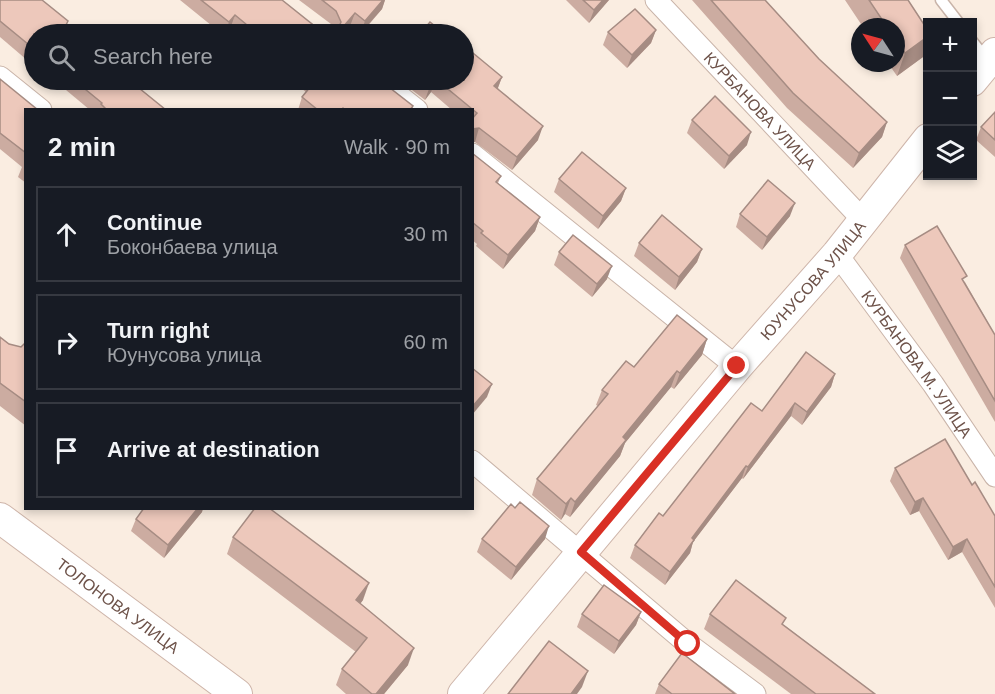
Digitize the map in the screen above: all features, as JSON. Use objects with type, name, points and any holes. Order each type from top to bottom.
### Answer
[{"type":"street","name":"КУРБАНОВА УЛИЦА","points":[[656,0],[863,220]]},
{"type":"street","points":[[0,77],[39,108]]},
{"type":"street","points":[[392,90],[414,108]]},
{"type":"street","name":"ЮУНУСОВА УЛИЦА","points":[[463,694],[737,366],[837,254],[923,144]]},
{"type":"street","points":[[474,156],[737,366]]},
{"type":"street","name":"КУРБАНОВА М. УЛИЦА","points":[[837,254],[933,384],[995,476]]},
{"type":"street","points":[[474,463],[688,644],[754,694]]},
{"type":"street","name":"ТОЛОНОВА УЛИЦА","points":[[0,518],[237,694]]},
{"type":"lane","points":[[941,0],[955,18]]},
{"type":"building","points":[[0,0],[42,0],[68,21],[66,24],[24,24],[24,41],[0,21]]},
{"type":"building","points":[[201,0],[282,0],[312,24],[246,24],[235,15],[229,22]]},
{"type":"building","points":[[322,0],[383,0],[365,21],[355,13],[346,24],[340,24],[336,11]]},
{"type":"building","points":[[583,0],[603,0],[594,10]]},
{"type":"building","points":[[711,0],[765,0],[819,59],[887,122],[859,153],[793,93]]},
{"type":"building","points":[[869,0],[908,0],[923,23],[923,40],[905,53],[905,18],[881,18]]},
{"type":"building","points":[[635,9],[656,30],[632,55],[608,32]]},
{"type":"building","points":[[474,54],[502,77],[494,86],[543,126],[517,157],[479,128],[474,129],[474,117],[477,113],[474,108],[449,90],[474,90]]},
{"type":"building","points":[[0,79],[36,108],[24,108],[24,151],[0,133]]},
{"type":"building","points":[[86,90],[141,90],[164,108],[105,108]]},
{"type":"building","points":[[308,90],[393,90],[413,106],[412,108],[316,108],[302,97]]},
{"type":"building","points":[[715,96],[751,132],[729,156],[692,120]]},
{"type":"building","points":[[995,112],[995,140],[981,127]]},
{"type":"building","points":[[582,152],[626,188],[603,216],[559,179]]},
{"type":"building","points":[[474,155],[501,176],[496,182],[540,217],[508,255],[481,233],[483,231],[474,224]]},
{"type":"building","points":[[768,180],[795,203],[767,237],[740,214]]},
{"type":"building","points":[[662,215],[702,249],[679,277],[639,243]]},
{"type":"building","points":[[937,226],[967,276],[962,279],[995,335],[995,401],[905,245]]},
{"type":"building","points":[[573,235],[612,266],[597,284],[559,252]]},
{"type":"building","points":[[677,315],[707,339],[680,373],[677,371],[623,437],[626,440],[575,502],[571,498],[566,504],[537,479],[608,394],[602,390],[626,361],[634,367]]},
{"type":"building","points":[[0,337],[9,344],[21,347],[24,344],[24,401],[0,383]]},
{"type":"building","points":[[806,352],[835,374],[807,412],[795,403],[692,538],[694,540],[670,572],[635,545],[659,513],[663,516],[751,403],[762,411]]},
{"type":"building","points":[[474,370],[492,384],[474,405]]},
{"type":"building","points":[[945,439],[972,485],[975,482],[995,516],[995,587],[967,539],[953,547],[923,498],[915,502],[895,468]]},
{"type":"building","points":[[520,502],[549,526],[516,567],[482,539],[511,504],[515,508]]},
{"type":"building","points":[[143,510],[196,510],[168,545],[136,519]]},
{"type":"building","points":[[253,510],[272,510],[369,583],[356,600],[414,648],[376,694],[372,694],[342,669],[367,638],[233,537]]},
{"type":"building","points":[[736,580],[786,618],[782,624],[875,694],[816,694],[710,614]]},
{"type":"building","points":[[604,585],[641,612],[619,641],[582,614]]},
{"type":"building","points":[[549,641],[588,671],[571,694],[508,694]]},
{"type":"building","points":[[682,653],[735,694],[672,694],[659,684]]},
{"type":"route","points":[[688,644],[581,552],[737,366]]}]
